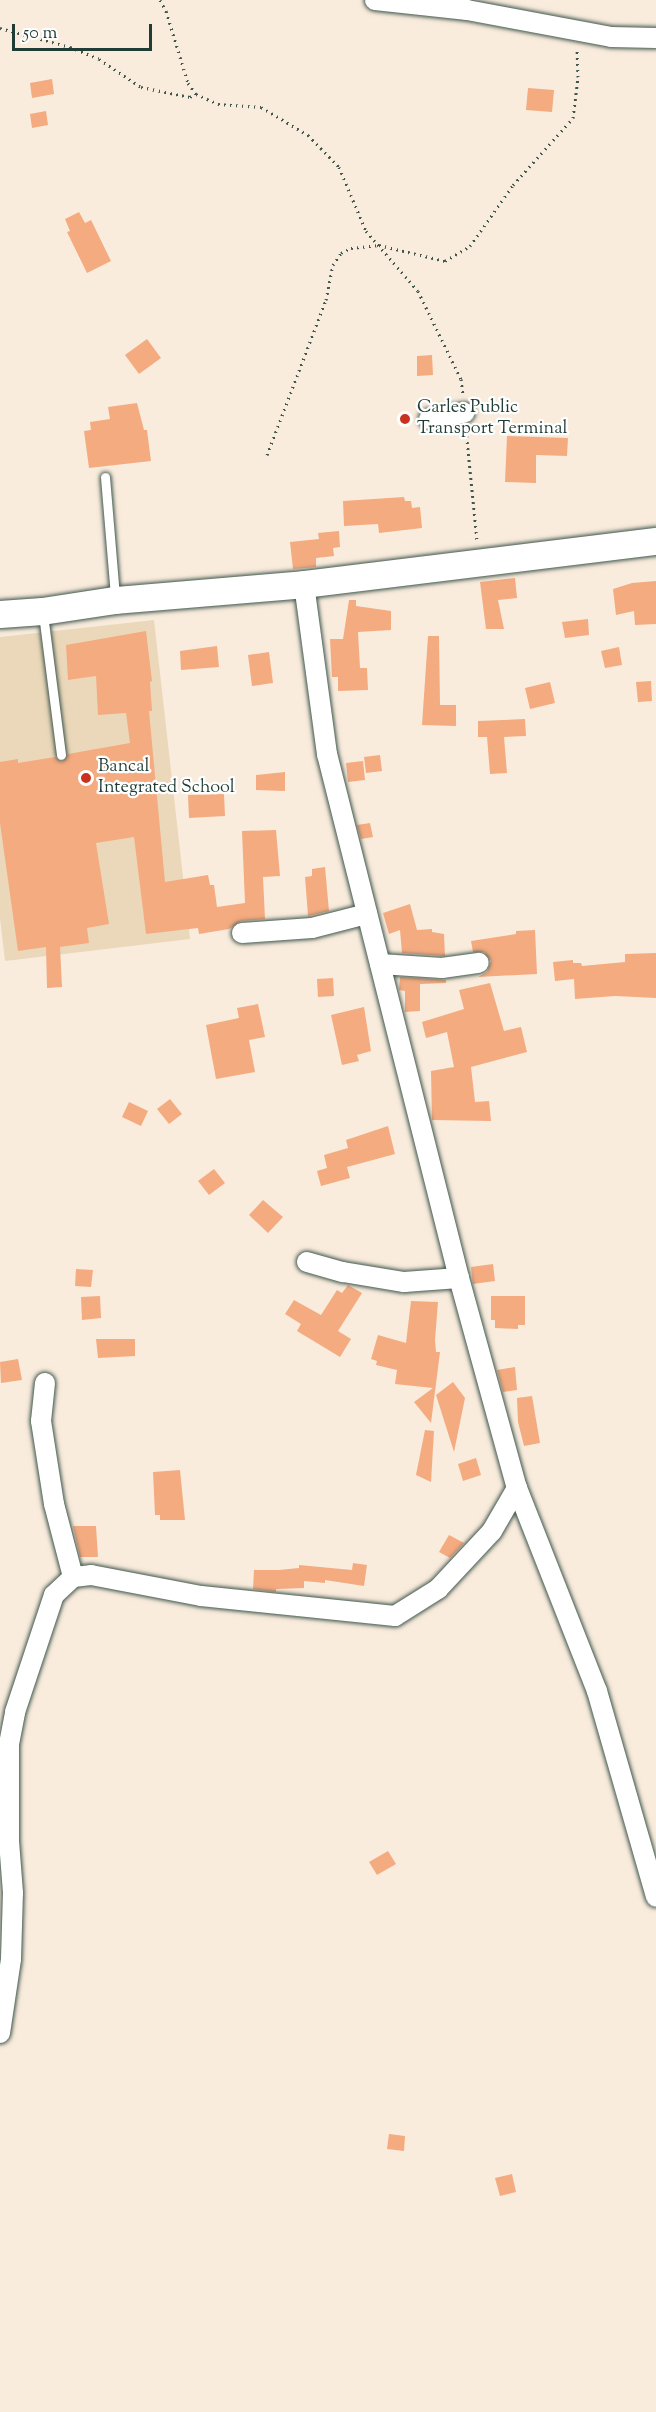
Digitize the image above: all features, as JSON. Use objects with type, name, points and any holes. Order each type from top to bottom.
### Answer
[{"type":"main road","points":[[0,614],[42,611],[115,600],[304,584],[656,541]]},
{"type":"street","points":[[375,0],[467,10],[611,37],[656,38]]},
{"type":"street","points":[[429,420],[464,413]]},
{"type":"street","points":[[304,584],[327,754],[459,1278],[517,1488],[597,1691],[656,1897]]},
{"type":"street","points":[[242,933],[312,928],[367,914]]},
{"type":"street","points":[[380,964],[441,968],[479,963]]},
{"type":"street","points":[[306,1262],[343,1272],[404,1282],[459,1278]]},
{"type":"street","points":[[45,1383],[41,1421],[54,1504],[73,1577]]},
{"type":"street","points":[[0,2033],[11,1959],[14,1893],[9,1840],[9,1744],[15,1712],[54,1595],[73,1577],[91,1575],[201,1596],[395,1616],[438,1589],[492,1532],[517,1488]]},
{"type":"lane","points":[[105,477],[115,600]]},
{"type":"lane","points":[[42,611],[61,754]]},
{"type":"path","points":[[160,0],[166,11],[188,83],[196,94],[218,104],[261,107],[308,135],[339,167],[366,231],[418,291],[461,378],[480,562]]},
{"type":"path","points":[[0,28],[70,46],[99,59],[141,87],[190,97],[196,94]]},
{"type":"path","points":[[267,456],[326,300],[333,265],[341,253],[351,248],[379,245],[445,261],[470,246],[513,184],[573,118],[578,76],[577,31]]},
{"type":"shaded area","name":"Bancal Integrated School","points":[[154,620],[190,939],[5,961],[0,918],[0,637]]},
{"type":"building","points":[[52,79],[54,94],[32,98],[30,83]]},
{"type":"building","points":[[528,88],[554,90],[552,112],[526,110]]},
{"type":"building","points":[[46,111],[48,125],[32,128],[30,114]]},
{"type":"building","points":[[79,212],[85,223],[91,220],[111,261],[87,273],[67,232],[70,231],[65,219]]},
{"type":"building","points":[[147,339],[161,358],[139,374],[125,355]]},
{"type":"building","points":[[432,355],[433,375],[417,376],[417,356]]},
{"type":"building","points":[[137,403],[144,430],[147,430],[151,461],[89,468],[84,431],[91,430],[90,422],[110,419],[108,407]]},
{"type":"building","points":[[507,436],[568,438],[567,456],[536,455],[536,483],[505,482]]},
{"type":"building","points":[[404,497],[405,501],[411,501],[412,508],[420,507],[422,528],[379,533],[378,524],[344,526],[343,501]]},
{"type":"building","points":[[339,531],[340,547],[333,548],[334,556],[316,558],[316,567],[293,569],[290,542],[319,539],[318,533]]},
{"type":"building","points":[[515,578],[517,598],[498,600],[504,629],[486,629],[480,582]]},
{"type":"building","points":[[656,581],[656,624],[635,625],[634,611],[616,615],[613,589],[632,583]]},
{"type":"building","points":[[349,600],[356,600],[356,606],[391,611],[391,630],[358,632],[360,668],[367,668],[368,690],[338,691],[338,677],[332,677],[330,639],[343,639]]},
{"type":"building","points":[[588,619],[589,635],[565,638],[562,622]]},
{"type":"building","points":[[146,631],[152,681],[150,682],[152,711],[149,711],[165,882],[208,875],[210,885],[214,885],[217,907],[245,903],[242,831],[276,830],[280,876],[263,877],[265,919],[241,921],[229,929],[199,934],[198,928],[146,934],[134,837],[96,843],[109,924],[87,928],[89,943],[60,947],[62,987],[47,988],[46,947],[18,951],[0,823],[0,762],[18,759],[18,763],[55,757],[62,762],[68,754],[130,743],[126,713],[98,715],[96,676],[68,680],[66,645]]},
{"type":"building","points":[[428,636],[439,636],[440,705],[456,705],[456,726],[422,725]]},
{"type":"building","points":[[217,646],[219,667],[181,670],[180,651]]},
{"type":"building","points":[[619,647],[622,665],[605,668],[601,651]]},
{"type":"building","points":[[269,652],[273,683],[252,686],[248,655]]},
{"type":"building","points":[[651,681],[652,701],[638,702],[636,682]]},
{"type":"building","points":[[550,682],[555,703],[530,709],[525,688]]},
{"type":"building","points":[[525,719],[526,736],[504,737],[507,773],[490,774],[487,737],[478,737],[478,721]]},
{"type":"building","points":[[380,755],[382,771],[366,773],[364,757]]},
{"type":"building","points":[[363,761],[365,780],[348,782],[346,763]]},
{"type":"building","points":[[285,772],[285,791],[256,790],[256,775]]},
{"type":"building","points":[[224,794],[225,816],[189,818],[188,795]]},
{"type":"building","points":[[370,823],[373,837],[361,839],[357,825]]},
{"type":"building","points":[[325,867],[329,911],[308,916],[305,877],[312,876],[312,869]]},
{"type":"building","points":[[410,904],[417,930],[432,929],[432,932],[444,934],[445,956],[402,953],[400,930],[389,934],[383,913]]},
{"type":"building","points":[[535,930],[537,974],[478,977],[487,972],[491,961],[484,952],[473,952],[471,941],[516,934],[516,931]]},
{"type":"building","points":[[656,953],[656,998],[615,996],[575,999],[574,979],[555,981],[553,962],[573,960],[573,963],[581,963],[582,966],[625,962],[625,954]]},
{"type":"building","points":[[400,977],[446,980],[446,983],[420,984],[420,1011],[405,1012],[405,991],[399,990]]},
{"type":"building","points":[[333,978],[334,996],[318,997],[317,979]]},
{"type":"building","points":[[490,983],[504,1031],[521,1027],[527,1052],[471,1067],[475,1102],[489,1101],[491,1121],[432,1120],[431,1071],[454,1067],[447,1032],[426,1038],[422,1022],[464,1009],[459,990]]},
{"type":"building","points":[[258,1004],[265,1037],[249,1040],[255,1072],[216,1079],[206,1025],[239,1018],[237,1008]]},
{"type":"building","points":[[364,1007],[371,1051],[357,1055],[359,1061],[342,1065],[331,1015]]},
{"type":"building","points":[[170,1099],[182,1114],[169,1124],[157,1109]]},
{"type":"building","points":[[129,1102],[148,1111],[141,1126],[122,1117]]},
{"type":"building","points":[[388,1126],[395,1154],[347,1167],[350,1178],[321,1186],[317,1171],[327,1168],[324,1155],[348,1148],[346,1140]]},
{"type":"building","points":[[214,1169],[225,1183],[209,1195],[198,1181]]},
{"type":"building","points":[[263,1200],[283,1217],[268,1233],[249,1215]]},
{"type":"building","points":[[493,1264],[495,1281],[473,1284],[471,1267]]},
{"type":"building","points":[[76,1269],[93,1270],[91,1287],[75,1286]]},
{"type":"building","points":[[348,1285],[362,1293],[338,1331],[351,1339],[340,1357],[297,1331],[301,1324],[285,1314],[294,1300],[321,1315],[337,1290],[342,1293]]},
{"type":"building","points":[[100,1296],[101,1318],[82,1320],[81,1297]]},
{"type":"building","points":[[491,1296],[525,1296],[525,1325],[518,1325],[518,1329],[495,1328],[495,1320],[491,1320]]},
{"type":"building","points":[[411,1301],[438,1302],[435,1340],[436,1352],[440,1352],[431,1423],[414,1402],[433,1388],[395,1384],[397,1370],[376,1365],[377,1361],[371,1359],[378,1335],[406,1343]]},
{"type":"building","points":[[96,1339],[135,1339],[135,1356],[98,1358]]},
{"type":"building","points":[[18,1359],[22,1380],[1,1383],[0,1362]]},
{"type":"building","points":[[515,1367],[517,1390],[503,1392],[497,1370]]},
{"type":"building","points":[[453,1382],[465,1398],[454,1452],[436,1395]]},
{"type":"building","points":[[532,1396],[540,1443],[524,1446],[518,1422],[517,1398]]},
{"type":"building","points":[[425,1430],[434,1431],[431,1482],[416,1475]]},
{"type":"building","points":[[476,1458],[481,1475],[463,1481],[458,1464]]},
{"type":"building","points":[[180,1470],[185,1520],[160,1520],[160,1515],[155,1515],[153,1472]]},
{"type":"building","points":[[73,1526],[96,1526],[98,1557],[80,1557]]},
{"type":"building","points":[[449,1535],[464,1543],[450,1558],[439,1552]]},
{"type":"building","points":[[353,1563],[367,1565],[364,1586],[325,1580],[325,1583],[304,1581],[304,1588],[276,1589],[276,1592],[253,1589],[254,1570],[299,1568],[299,1565],[352,1570]]},
{"type":"building","points":[[388,1851],[396,1864],[377,1875],[369,1862]]},
{"type":"building","points":[[389,2134],[405,2136],[404,2151],[387,2149]]},
{"type":"building","points":[[512,2174],[516,2192],[500,2196],[495,2178]]},
{"type":"place","name":"Carles Public Transport Terminal","points":[[405,419]]},
{"type":"place","name":"Bancal Integrated School","points":[[86,778]]}]
